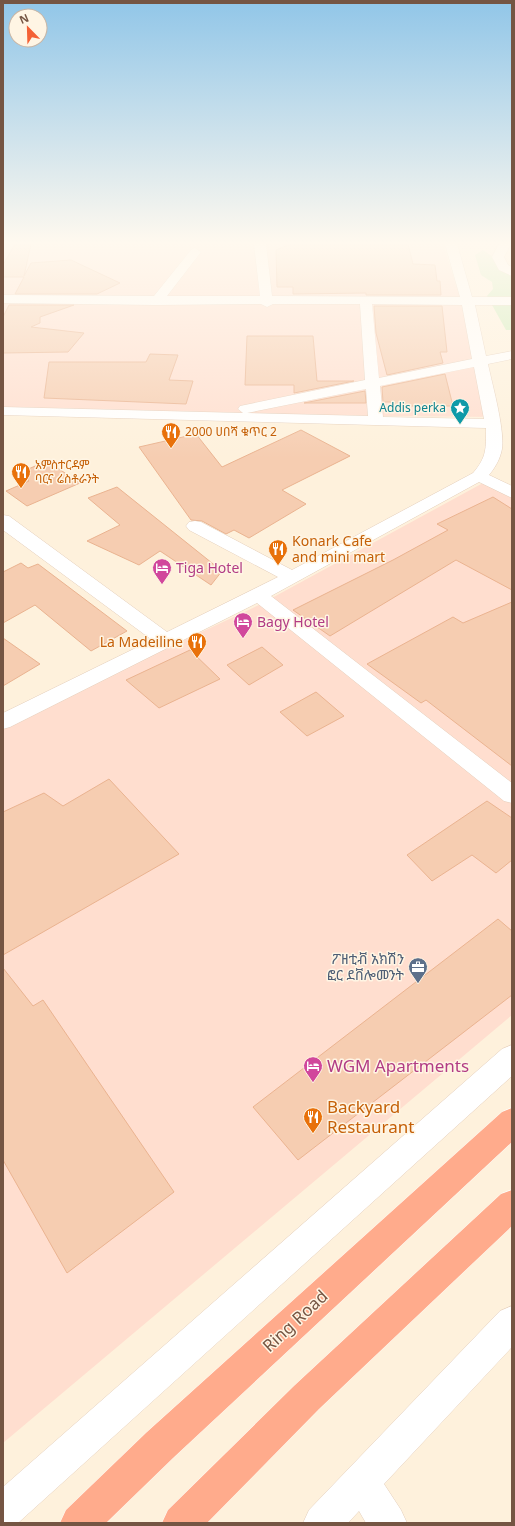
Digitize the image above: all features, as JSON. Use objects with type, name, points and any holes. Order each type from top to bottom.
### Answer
[{"type":"highway","name":"Ring Road","points":[[79,1523],[166,1439],[512,1122]]},
{"type":"highway","points":[[181,1523],[307,1397],[512,1206]]},
{"type":"street","points":[[367,315],[376,421]]},
{"type":"street","points":[[3,722],[258,595],[479,476],[487,467],[494,452],[493,424],[470,315]]},
{"type":"street","points":[[207,417],[512,355]]},
{"type":"street","points":[[3,411],[493,424]]},
{"type":"street","points":[[479,476],[512,493]]},
{"type":"street","points":[[3,520],[9,526],[165,640]]},
{"type":"street","points":[[195,526],[292,577]]},
{"type":"street","points":[[258,595],[512,795]]},
{"type":"street","points":[[3,1512],[512,1058]]},
{"type":"street","points":[[322,1523],[512,1323]]},
{"type":"street","points":[[361,1482],[388,1523]]},
{"type":"shaded area","points":[[3,315],[466,315],[498,417],[3,413]]},
{"type":"shaded area","points":[[483,483],[512,498],[512,1015],[3,1443],[3,725],[259,605]]},
{"type":"green space","points":[[498,315],[512,315],[512,330],[506,330]]},
{"type":"building","points":[[4,315],[45,315],[40,317],[40,323],[31,327],[84,333],[68,352],[3,353]]},
{"type":"building","points":[[375,315],[443,315],[447,352],[440,352],[443,363],[387,375],[376,333]]},
{"type":"building","points":[[247,336],[313,336],[317,381],[354,381],[294,393],[294,385],[245,385]]},
{"type":"building","points":[[150,354],[178,355],[169,380],[193,381],[186,404],[44,398],[49,362],[146,362]]},
{"type":"building","points":[[445,374],[453,406],[392,406],[391,402],[383,402],[382,387]]},
{"type":"building","points":[[365,391],[366,403],[304,403]]},
{"type":"building","points":[[301,430],[350,456],[282,490],[306,504],[249,538],[234,530],[226,534],[202,521],[191,520],[139,447],[196,434],[222,467]]},
{"type":"building","points":[[47,461],[80,483],[27,506],[6,491],[29,481],[19,473]]},
{"type":"building","points":[[117,487],[222,571],[211,585],[160,551],[139,565],[87,541],[120,525],[88,498]]},
{"type":"building","points":[[493,497],[512,509],[512,590],[456,560],[330,636],[293,610],[393,560],[448,530],[437,524]]},
{"type":"building","points":[[21,563],[28,568],[38,564],[127,631],[91,651],[35,605],[3,623],[3,572]]},
{"type":"building","points":[[512,602],[512,766],[426,700],[421,703],[367,664],[453,617],[463,623]]},
{"type":"building","points":[[3,638],[40,664],[3,686]]},
{"type":"building","points":[[262,647],[283,665],[249,685],[227,665]]},
{"type":"building","points":[[190,650],[220,679],[159,708],[126,680]]},
{"type":"building","points":[[316,692],[344,716],[307,736],[280,712]]},
{"type":"building","points":[[109,779],[179,854],[3,955],[3,812],[44,793],[63,806]]},
{"type":"building","points":[[487,801],[512,818],[512,860],[496,873],[472,855],[432,881],[407,855]]},
{"type":"building","points":[[498,919],[512,931],[512,995],[298,1160],[253,1107]]},
{"type":"building","points":[[3,968],[33,1006],[43,1000],[174,1192],[67,1273],[3,1160]]},
{"type":"place","name":"Addis perka","points":[[460,425]]},
{"type":"place","name":"2000 ሀበሻ ቁጥር 2","points":[[171,449]]},
{"type":"place","name":"አምስተርዳም ባርና ሬስቶራንት","points":[[21,489]]},
{"type":"place","name":"Konark Cafe and mini mart","points":[[278,566]]},
{"type":"place","name":"Tiga Hotel","points":[[162,585]]},
{"type":"place","name":"Bagy Hotel","points":[[243,639]]},
{"type":"place","name":"La Madeiline","points":[[197,659]]},
{"type":"place","name":"ፖዘቲቭ አክሽን ፎር ደቨሎመንት","points":[[418,984]]},
{"type":"place","name":"WGM Apartments","points":[[313,1083]]},
{"type":"place","name":"Backyard Restaurant","points":[[313,1134]]}]
